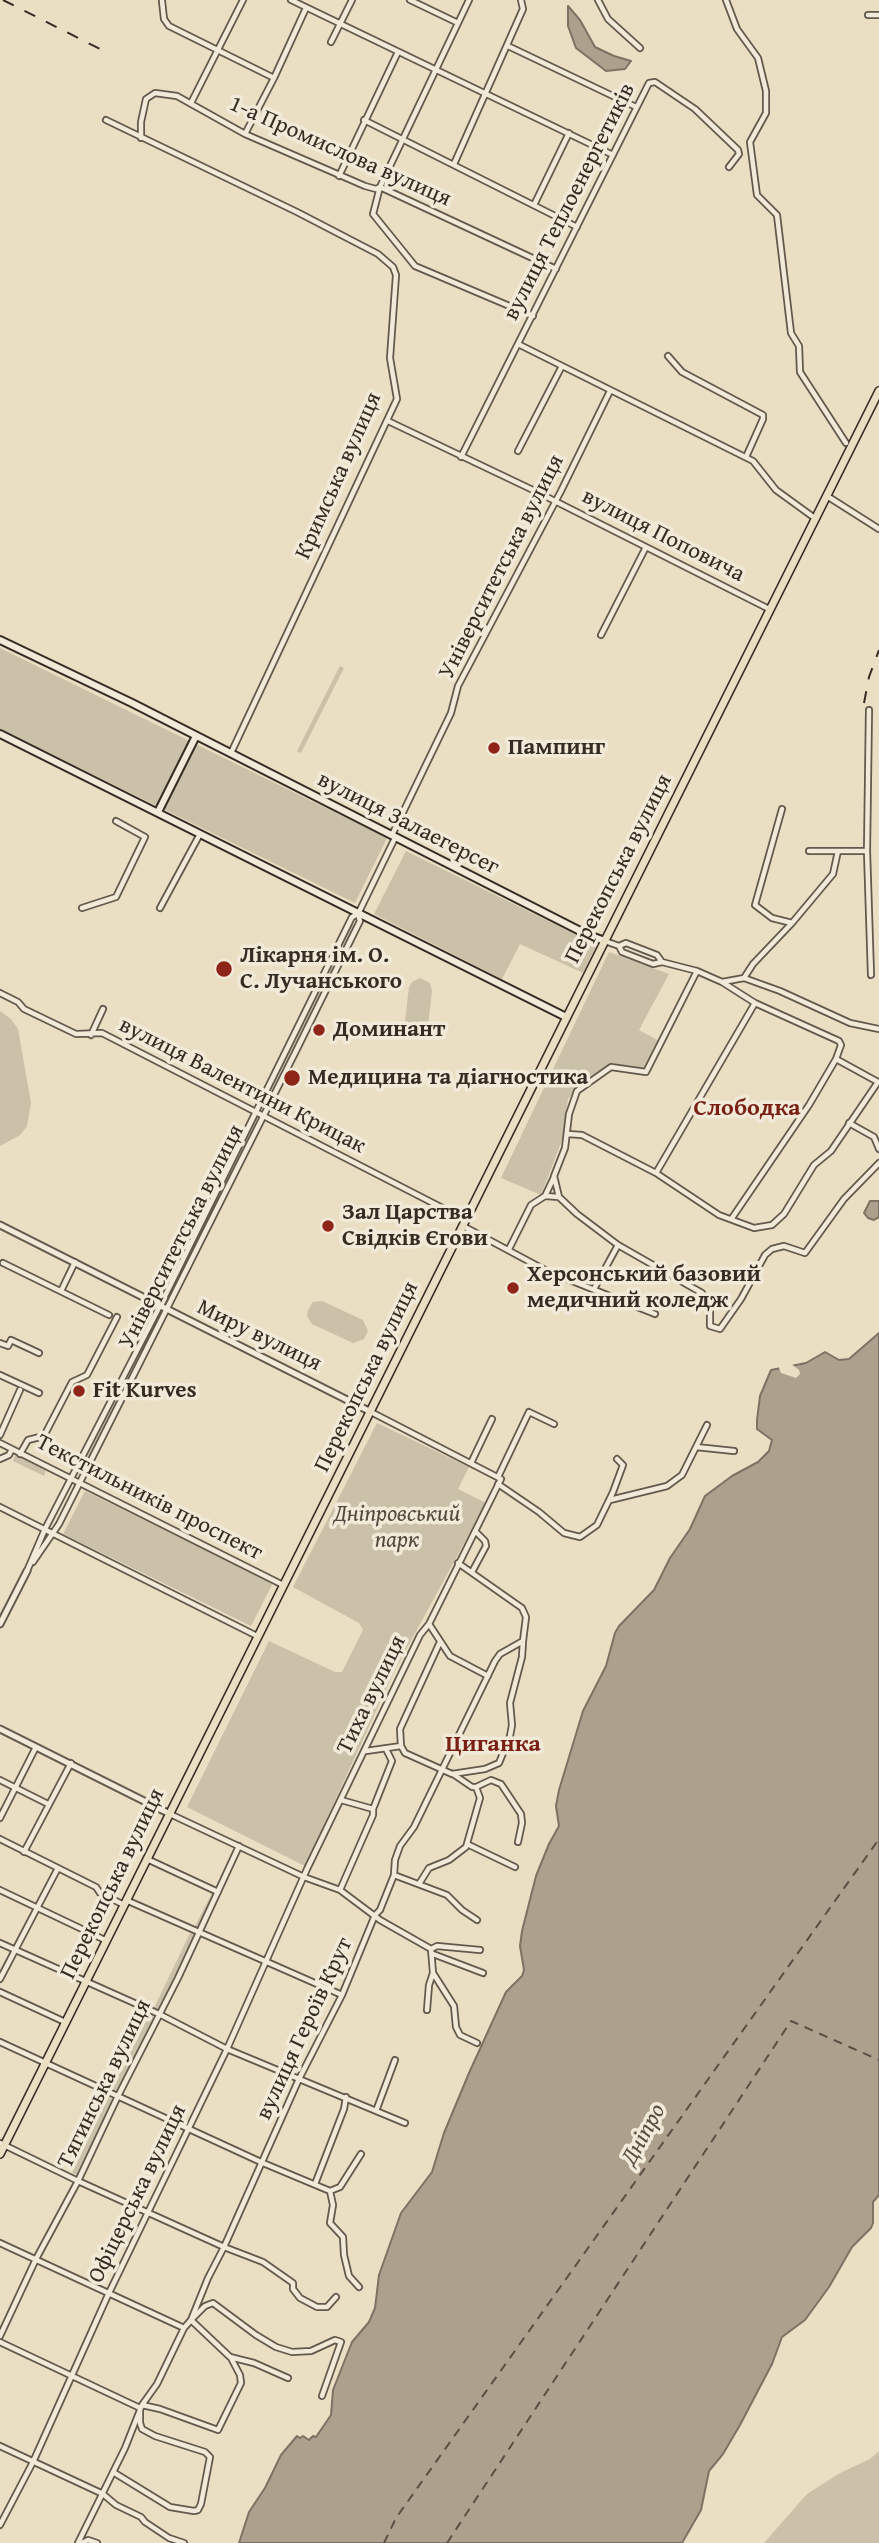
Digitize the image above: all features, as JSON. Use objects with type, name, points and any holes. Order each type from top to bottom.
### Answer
[{"type":"main road","name":"Перекопська вулиця","points":[[0,2154],[2,2144],[46,2063],[879,391]]},
{"type":"main road","name":"вулиця Залаегерсег","points":[[0,640],[231,753],[588,935],[605,941]]},
{"type":"main road","points":[[0,734],[566,1017]]},
{"type":"main road","points":[[158,812],[196,736]]},
{"type":"street","points":[[191,103],[243,0]]},
{"type":"street","points":[[291,0],[613,155]]},
{"type":"street","points":[[331,42],[352,0]]},
{"type":"street","points":[[410,0],[458,23]]},
{"type":"street","points":[[469,0],[380,187],[373,209],[374,217],[415,266],[533,316]]},
{"type":"street","points":[[598,0],[608,19],[640,48]]},
{"type":"street","points":[[726,0],[737,29],[758,58],[766,91],[765,113],[750,142],[757,195],[777,215],[791,333],[799,346],[800,372],[845,443]]},
{"type":"street","points":[[162,1],[166,24],[274,78]]},
{"type":"street","points":[[454,164],[523,9],[522,1]]},
{"type":"street","points":[[245,134],[306,8]]},
{"type":"street","points":[[868,15],[879,15]]},
{"type":"street","points":[[507,46],[636,107]]},
{"type":"street","points":[[339,176],[398,52]]},
{"type":"street","name":"вулиця Теплоенергетиків","points":[[461,457],[651,81],[673,93],[708,119],[738,150],[739,154],[729,167]]},
{"type":"street","name":"1-а Промислова вулиця","points":[[141,138],[146,99],[155,93],[177,96],[245,134],[339,176],[371,188],[380,187],[556,270]]},
{"type":"street","name":"Кримська вулиця","points":[[106,120],[378,254],[393,267],[396,275],[390,358],[397,399],[231,753]]},
{"type":"street","points":[[364,120],[577,227]]},
{"type":"street","points":[[534,205],[569,133]]},
{"type":"street","points":[[518,344],[746,457],[755,463],[776,490],[816,519]]},
{"type":"street","points":[[668,356],[682,372],[763,415],[746,457]]},
{"type":"street","points":[[518,452],[562,366]]},
{"type":"street","name":"Університетська вулиця","points":[[0,1624],[45,1528],[352,918],[358,914],[451,713],[458,686],[610,391]]},
{"type":"street","name":"вулиця Поповича","points":[[387,421],[554,501],[770,610]]},
{"type":"street","points":[[827,496],[879,529]]},
{"type":"street","points":[[601,635],[646,547]]},
{"type":"street","points":[[869,710],[867,851],[871,975]]},
{"type":"street","points":[[782,809],[755,905],[772,918],[792,923]]},
{"type":"street","points":[[82,908],[116,897],[145,837],[116,821]]},
{"type":"street","points":[[160,908],[200,833]]},
{"type":"street","points":[[744,978],[753,964],[833,874],[838,850]]},
{"type":"street","points":[[809,851],[867,851]]},
{"type":"street","name":"Університетська вулиця","points":[[27,1571],[54,1533],[359,921],[358,914]]},
{"type":"street","points":[[605,941],[619,946],[626,943],[657,955],[662,962]]},
{"type":"street","points":[[619,946],[622,952],[653,964],[662,962],[697,971],[722,982],[755,1003],[839,1041],[841,1049],[836,1059],[733,1218]]},
{"type":"street","points":[[545,1196],[568,1134],[572,1100],[582,1085],[611,1067],[644,1073],[648,1070],[697,971]]},
{"type":"street","points":[[722,982],[744,978],[850,1023],[879,1029]]},
{"type":"street","name":"вулиця Валентини Крицак","points":[[0,993],[18,1002],[24,1009],[76,1034],[102,1034],[263,1115],[465,1223],[547,1271],[655,1314]]},
{"type":"street","points":[[656,1174],[755,1003]]},
{"type":"street","points":[[91,1035],[103,1009]]},
{"type":"street","points":[[568,1134],[582,1135],[656,1174],[719,1215],[754,1228],[772,1225],[784,1214],[814,1165],[831,1150],[878,1082],[836,1059]]},
{"type":"street","points":[[849,1123],[874,1137],[879,1149]]},
{"type":"street","points":[[554,1176],[559,1196],[583,1220],[618,1245],[702,1293],[710,1304],[710,1326],[720,1329],[741,1299],[754,1272],[772,1249],[783,1246],[805,1253],[844,1199],[879,1163]]},
{"type":"street","points":[[509,1249],[531,1205],[545,1196],[559,1196]]},
{"type":"street","name":"Миру вулиця","points":[[0,1225],[471,1463],[499,1480],[564,1533],[580,1537],[597,1525],[623,1465],[617,1459]]},
{"type":"street","points":[[594,1289],[618,1245]]},
{"type":"street","points":[[61,1291],[75,1262]]},
{"type":"street","points":[[4,1263],[109,1315]]},
{"type":"street","points":[[20,1454],[28,1440],[44,1436],[72,1382],[87,1375],[117,1317]]},
{"type":"street","points":[[0,1343],[8,1346],[11,1340],[39,1353]]},
{"type":"street","points":[[0,1375],[39,1393]]},
{"type":"street","points":[[0,1435],[20,1390]]},
{"type":"street","name":"Тиха вулиця","points":[[304,1877],[420,1635],[429,1624],[475,1531],[529,1412],[554,1424]]},
{"type":"street","points":[[471,1463],[492,1419]]},
{"type":"street","points":[[610,1500],[667,1486],[682,1475],[706,1425]]},
{"type":"street","name":"Текстильників проспект","points":[[0,1443],[283,1585]]},
{"type":"street","points":[[696,1447],[734,1451]]},
{"type":"street","points":[[0,1459],[9,1455],[12,1450]]},
{"type":"street","points":[[0,1507],[257,1636]]},
{"type":"street","points":[[472,1572],[486,1546],[485,1541],[475,1531]]},
{"type":"street","points":[[452,1774],[485,1769],[499,1763],[503,1758],[512,1725],[510,1703],[522,1657],[526,1617],[522,1608],[458,1563]]},
{"type":"street","points":[[429,1624],[450,1656],[488,1676]]},
{"type":"street","name":"вулиця Героїв Крут","points":[[80,2543],[141,2406],[157,2384],[184,2328],[191,2320],[299,2078],[342,1995],[394,1875],[400,1846],[414,1827],[500,1654],[523,1641]]},
{"type":"street","name":"Тиха вулиця","points":[[401,1746],[400,1729],[440,1642]]},
{"type":"street","points":[[0,1729],[170,1814],[304,1877],[340,1890],[380,1920],[432,1951],[483,1973]]},
{"type":"street","points":[[365,1751],[401,1746],[404,1753],[452,1774],[463,1783],[477,1787],[491,1780],[496,1782],[518,1806],[523,1819],[518,1842]]},
{"type":"street","points":[[0,1818],[36,1747]]},
{"type":"street","name":"Тиха вулиця","points":[[340,1890],[373,1815],[392,1761],[386,1749]]},
{"type":"street","points":[[24,1852],[71,1763]]},
{"type":"street","points":[[0,1780],[48,1804]]},
{"type":"street","points":[[419,1884],[429,1868],[449,1860],[467,1844],[480,1798],[477,1787]]},
{"type":"street","points":[[341,1800],[373,1809]]},
{"type":"street","points":[[0,1839],[96,1887],[100,1893],[342,1995]]},
{"type":"street","points":[[467,1844],[514,1867]]},
{"type":"street","name":"Тягинська вулиця","points":[[0,2336],[36,2259],[78,2181],[239,1846]]},
{"type":"street","points":[[146,1859],[218,1892]]},
{"type":"street","points":[[0,1979],[58,1868]]},
{"type":"street","points":[[394,1875],[447,1895],[477,1920]]},
{"type":"street","name":"Офіцерська вулиця","points":[[0,2525],[33,2462],[108,2295],[227,2049],[304,1877]]},
{"type":"street","points":[[0,1890],[107,1941]]},
{"type":"street","points":[[0,1942],[159,2014],[227,2049],[405,2123]]},
{"type":"street","points":[[427,2010],[433,1973],[432,1951],[437,1946],[480,1950]]},
{"type":"street","points":[[433,1973],[454,2006],[454,2023],[458,2032],[477,2043]]},
{"type":"street","points":[[0,1992],[66,2022]]},
{"type":"street","points":[[0,2042],[262,2163],[330,2191],[340,2187],[361,2154]]},
{"type":"street","points":[[376,2111],[395,2060]]},
{"type":"street","points":[[315,2184],[344,2109],[346,2097]]},
{"type":"street","points":[[2,2144],[78,2181],[263,2262],[293,2283],[293,2289],[300,2298],[317,2307],[327,2307],[335,2297]]},
{"type":"street","points":[[330,2191],[333,2205],[330,2222],[343,2237],[349,2276],[359,2287]]},
{"type":"street","points":[[0,2244],[184,2328]]},
{"type":"street","points":[[0,2342],[141,2406],[160,2409],[218,2430],[241,2383],[240,2375],[230,2357],[191,2320],[205,2306],[213,2303],[256,2335],[292,2353],[311,2351],[335,2340],[341,2342],[322,2396]]},
{"type":"street","points":[[230,2357],[254,2363],[288,2378]]},
{"type":"street","points":[[113,2472],[170,2507],[194,2511],[200,2508],[210,2457],[147,2432],[139,2424],[141,2406]]},
{"type":"street","points":[[0,2446],[103,2494],[116,2505],[141,2516],[145,2522],[169,2538],[184,2543]]},
{"type":"street","points":[[80,2543],[88,2540],[96,2543]]},
{"type":"green space","points":[[0,648],[387,838],[355,903],[0,729]]},
{"type":"green space","points":[[340,666],[344,668],[301,753],[297,751]]},
{"type":"green space","points":[[406,851],[597,945],[583,973],[520,944],[502,979],[374,914]]},
{"type":"green space","points":[[352,924],[355,925],[265,1104],[262,1102]]},
{"type":"green space","points":[[609,952],[669,974],[639,1030],[659,1041],[643,1070],[611,1064],[582,1081],[568,1099],[562,1140],[541,1195],[501,1178]]},
{"type":"green space","points":[[420,978],[430,983],[432,991],[428,1026],[417,1034],[408,1029],[405,1021],[409,987]]},
{"type":"green space","points":[[0,1011],[11,1019],[18,1029],[31,1103],[27,1126],[20,1135],[0,1146]]},
{"type":"green space","points":[[255,1117],[258,1119],[171,1294],[168,1293]]},
{"type":"green space","points":[[322,1301],[363,1320],[368,1331],[364,1339],[353,1343],[312,1324],[307,1316],[308,1310],[313,1302]]},
{"type":"green space","points":[[155,1319],[158,1320],[80,1475],[78,1474]]},
{"type":"green space","name":"Дніпровський парк","points":[[377,1423],[469,1467],[458,1489],[486,1503],[395,1670],[305,1866],[187,1807],[269,1641],[335,1672],[342,1672],[363,1630],[359,1623],[293,1587]]},
{"type":"green space","points":[[15,1455],[46,1471],[44,1476],[13,1461]]},
{"type":"green space","points":[[85,1491],[273,1583],[251,1626],[63,1534]]},
{"type":"green space","points":[[212,1893],[216,1894],[197,1930],[138,1904],[139,1901],[195,1926]]},
{"type":"green space","points":[[190,1933],[195,1935],[159,2010],[154,2008]]},
{"type":"green space","points":[[149,2013],[154,2020],[115,2091],[112,2089]]},
{"type":"green space","points":[[108,2097],[113,2100],[78,2176],[72,2173]]},
{"type":"green space","points":[[879,2451],[879,2543],[764,2543],[807,2494],[840,2473],[870,2459]]},
{"type":"water","points":[[568,6],[580,20],[595,47],[631,61],[625,69],[606,71],[576,48],[568,26]]},
{"type":"water","points":[[870,1201],[879,1201],[879,1217],[874,1220],[864,1213]]},
{"type":"water","name":"Дніпро","points":[[879,1333],[879,2195],[873,2202],[871,2228],[852,2247],[829,2287],[805,2320],[782,2337],[772,2364],[740,2425],[723,2454],[709,2471],[701,2510],[682,2543],[239,2543],[249,2512],[265,2488],[281,2455],[297,2436],[309,2440],[313,2436],[316,2437],[331,2415],[333,2390],[352,2342],[369,2322],[375,2308],[379,2275],[401,2213],[432,2172],[444,2133],[506,1992],[522,1976],[522,1931],[536,1876],[559,1826],[556,1806],[559,1790],[583,1711],[606,1666],[615,1633],[654,1590],[670,1558],[690,1529],[705,1496],[732,1476],[758,1462],[769,1451],[772,1440],[757,1429],[757,1420],[760,1396],[771,1370],[806,1363],[825,1352],[839,1360],[849,1359]]},
{"type":"pier","points":[[789,1362],[799,1370],[800,1374],[796,1378],[781,1373],[778,1365]]},
{"type":"ferry route","points":[[384,2543],[396,2518],[879,1839]]},
{"type":"ferry route","points":[[447,2543],[791,2021],[879,2060]]},
{"type":"railway","points":[[3,0],[100,49]]},
{"type":"railway","points":[[864,703],[869,677],[879,650]]},
{"type":"place","name":"Пампинг","points":[[494,748]]},
{"type":"place","name":"Лікарня ім. О. С. Лучанського","points":[[224,969]]},
{"type":"place","name":"Доминант","points":[[319,1030]]},
{"type":"place","name":"Медицина та діагностика","points":[[292,1078]]},
{"type":"place","name":"Зал Царства Свідків Єгови","points":[[328,1226]]},
{"type":"place","name":"Херсонський базовий медичний коледж","points":[[513,1288]]},
{"type":"place","name":"Fit Kurves","points":[[79,1391]]},
{"type":"district","name":"Слободка","points":[[747,1109]]},
{"type":"district","name":"Циганка","points":[[493,1745]]}]
